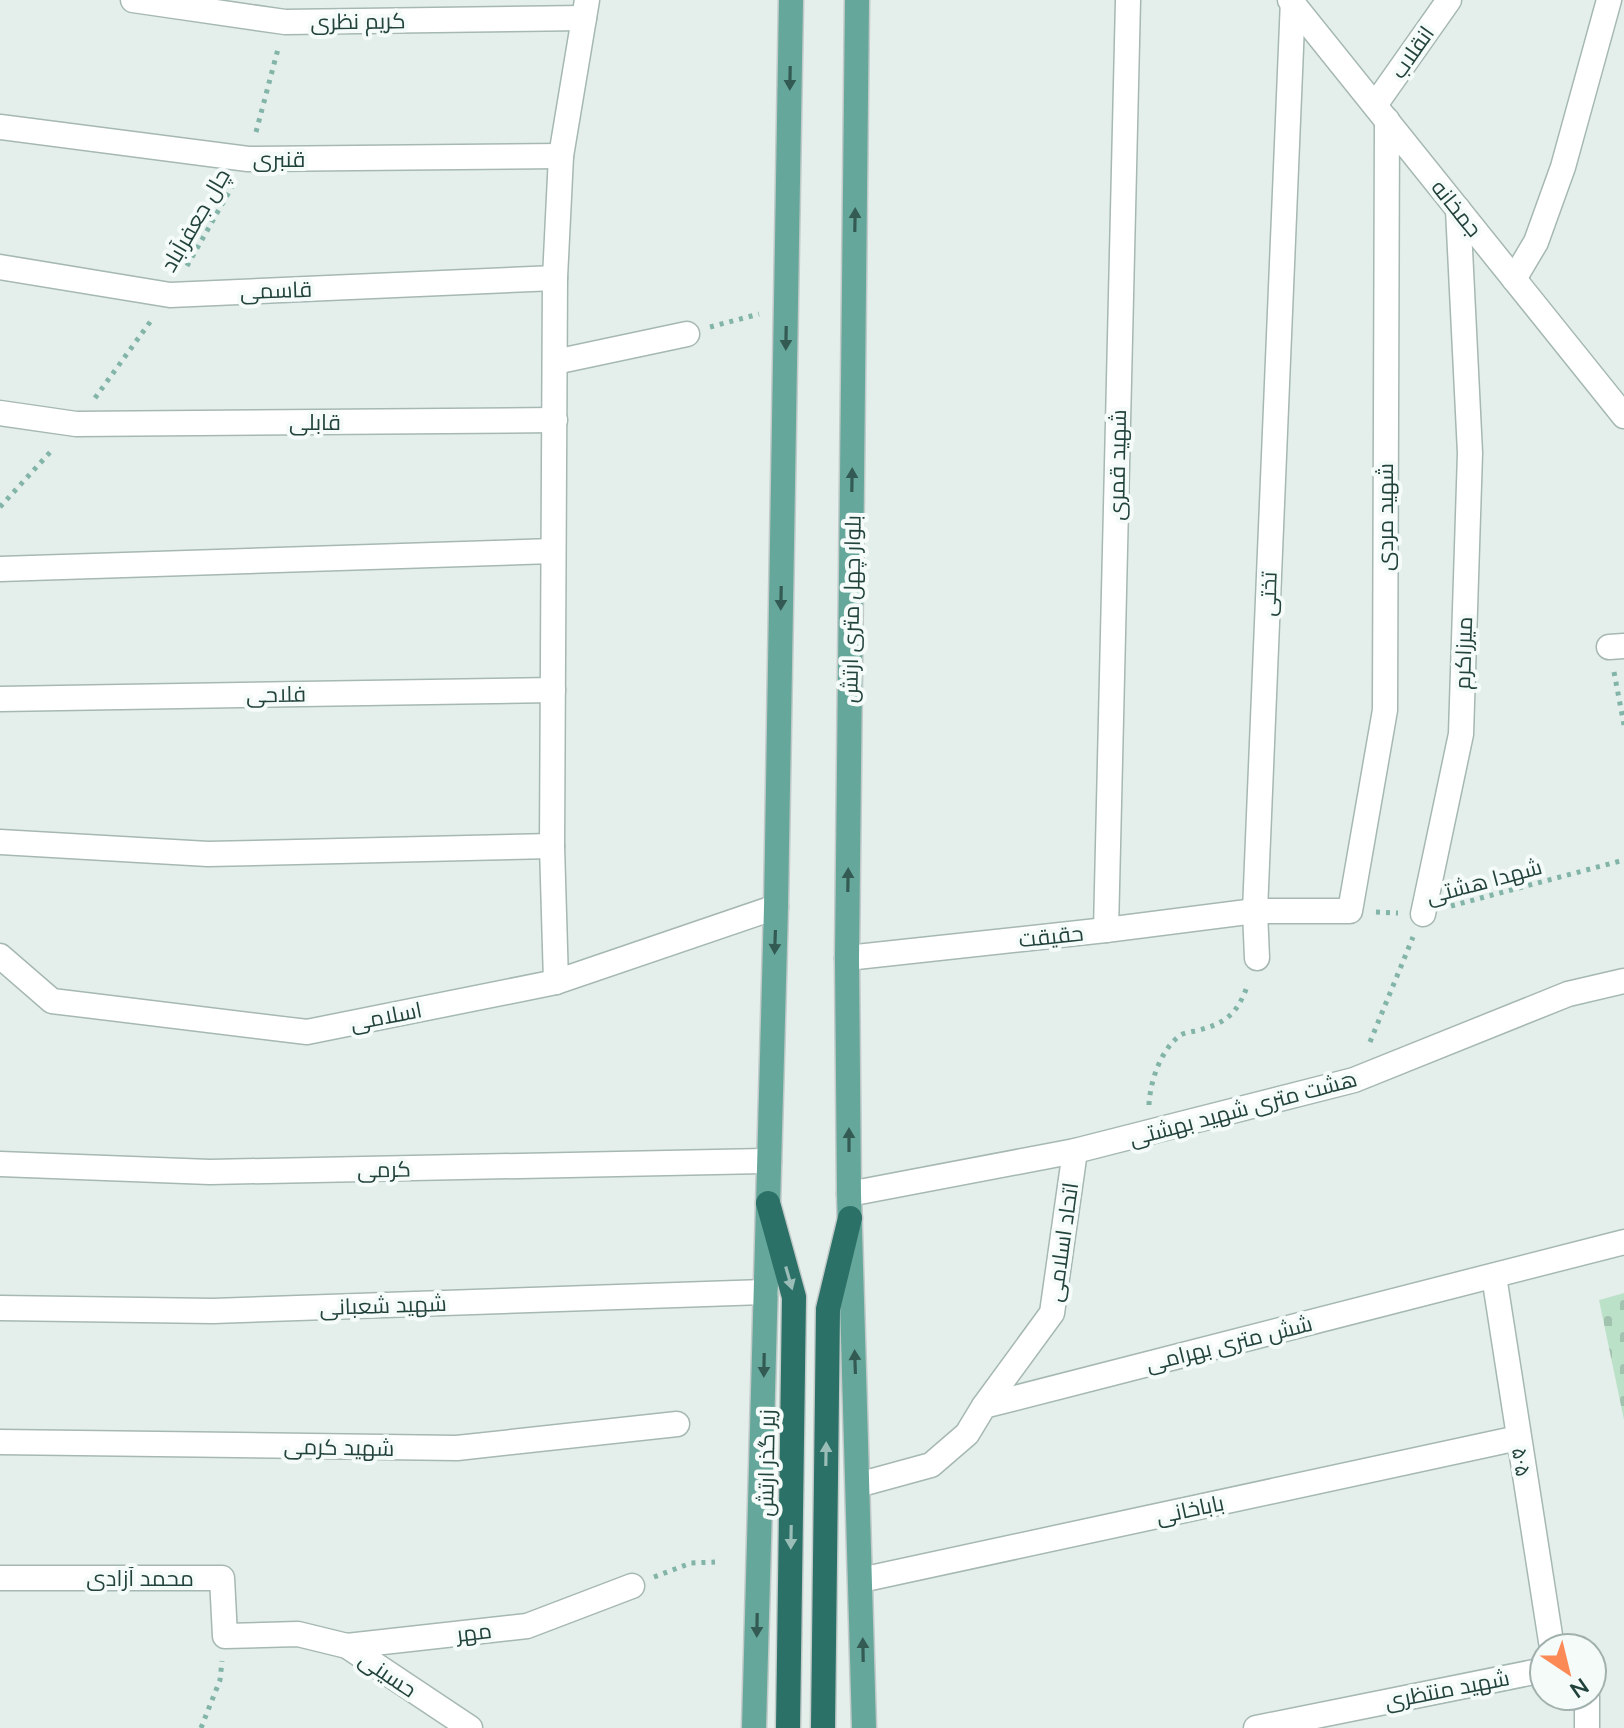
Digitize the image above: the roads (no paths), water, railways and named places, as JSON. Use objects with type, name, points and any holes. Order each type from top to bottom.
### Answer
[{"type":"highway","name":"زیر گذر ارتش","points":[[768,1203],[794,1297],[788,1728]]},
{"type":"highway","points":[[823,1728],[828,1309],[850,1218]]},
{"type":"main road","points":[[754,1728],[776,907],[791,0]]},
{"type":"main road","name":"بلوار چهل متری ارتش","points":[[857,0],[847,958],[849,1194],[864,1728]]},
{"type":"street","name":"کریم نظری","points":[[133,0],[285,22],[586,9]]},
{"type":"street","name":"شهید قمری","points":[[1106,930],[1128,0]]},
{"type":"street","name":"انقلاب","points":[[1381,112],[1449,0]]},
{"type":"street","points":[[1514,279],[1536,242],[1563,167],[1609,0]]},
{"type":"street","name":"جمخانه","points":[[1292,1],[1624,416]]},
{"type":"street","name":"تختی","points":[[1257,958],[1255,911],[1292,1]]},
{"type":"street","points":[[556,982],[552,846],[555,278],[561,156],[586,9]]},
{"type":"street","name":"شهید مردی","points":[[1350,911],[1385,710],[1381,112]]},
{"type":"street","name":"قنبری","points":[[0,127],[248,159],[561,156]]},
{"type":"street","name":"میرزاکرم","points":[[1423,914],[1461,734],[1470,453],[1458,209]]},
{"type":"street","name":"قاسمی","points":[[0,267],[170,295],[555,278]]},
{"type":"street","points":[[555,362],[687,334]]},
{"type":"street","name":"قابلی","points":[[0,413],[76,424],[555,420]]},
{"type":"street","points":[[0,569],[553,551]]},
{"type":"street","name":"فلاحی","points":[[0,699],[553,690]]},
{"type":"street","points":[[0,842],[208,854],[552,846]]},
{"type":"street","name":"اسلامی","points":[[0,956],[52,1001],[307,1032],[556,982],[776,907]]},
{"type":"street","name":"حقیقت","points":[[847,958],[1255,911],[1350,911]]},
{"type":"street","name":"هشت متری شهید بهشتی","points":[[849,1194],[1075,1151],[1354,1080],[1568,994],[1624,981]]},
{"type":"street","name":"اتحاد اسلامی","points":[[984,1406],[1052,1313],[1075,1151]]},
{"type":"street","name":"کرمی","points":[[0,1164],[210,1172],[769,1161]]},
{"type":"street","name":"شش متری بهرامی","points":[[984,1406],[1624,1242]]},
{"type":"street","name":"۵۰۵","points":[[1494,1276],[1549,1632]]},
{"type":"street","name":"شهید شعبانی","points":[[0,1308],[213,1311],[766,1292]]},
{"type":"street","points":[[858,1485],[931,1465],[967,1434],[984,1406]]},
{"type":"street","name":"شهید کرمی","points":[[0,1442],[457,1448],[677,1424]]},
{"type":"street","name":"باباخانی","points":[[861,1580],[1518,1438]]},
{"type":"street","name":"محمد آزادی","points":[[0,1578],[222,1578],[225,1636]]},
{"type":"street","name":"مهر","points":[[225,1636],[298,1634],[347,1646],[527,1626],[632,1586]]},
{"type":"street","name":"حسینی","points":[[347,1646],[470,1728]]},
{"type":"street","name":"شهید منتظری","points":[[1256,1728],[1528,1673]]}]
